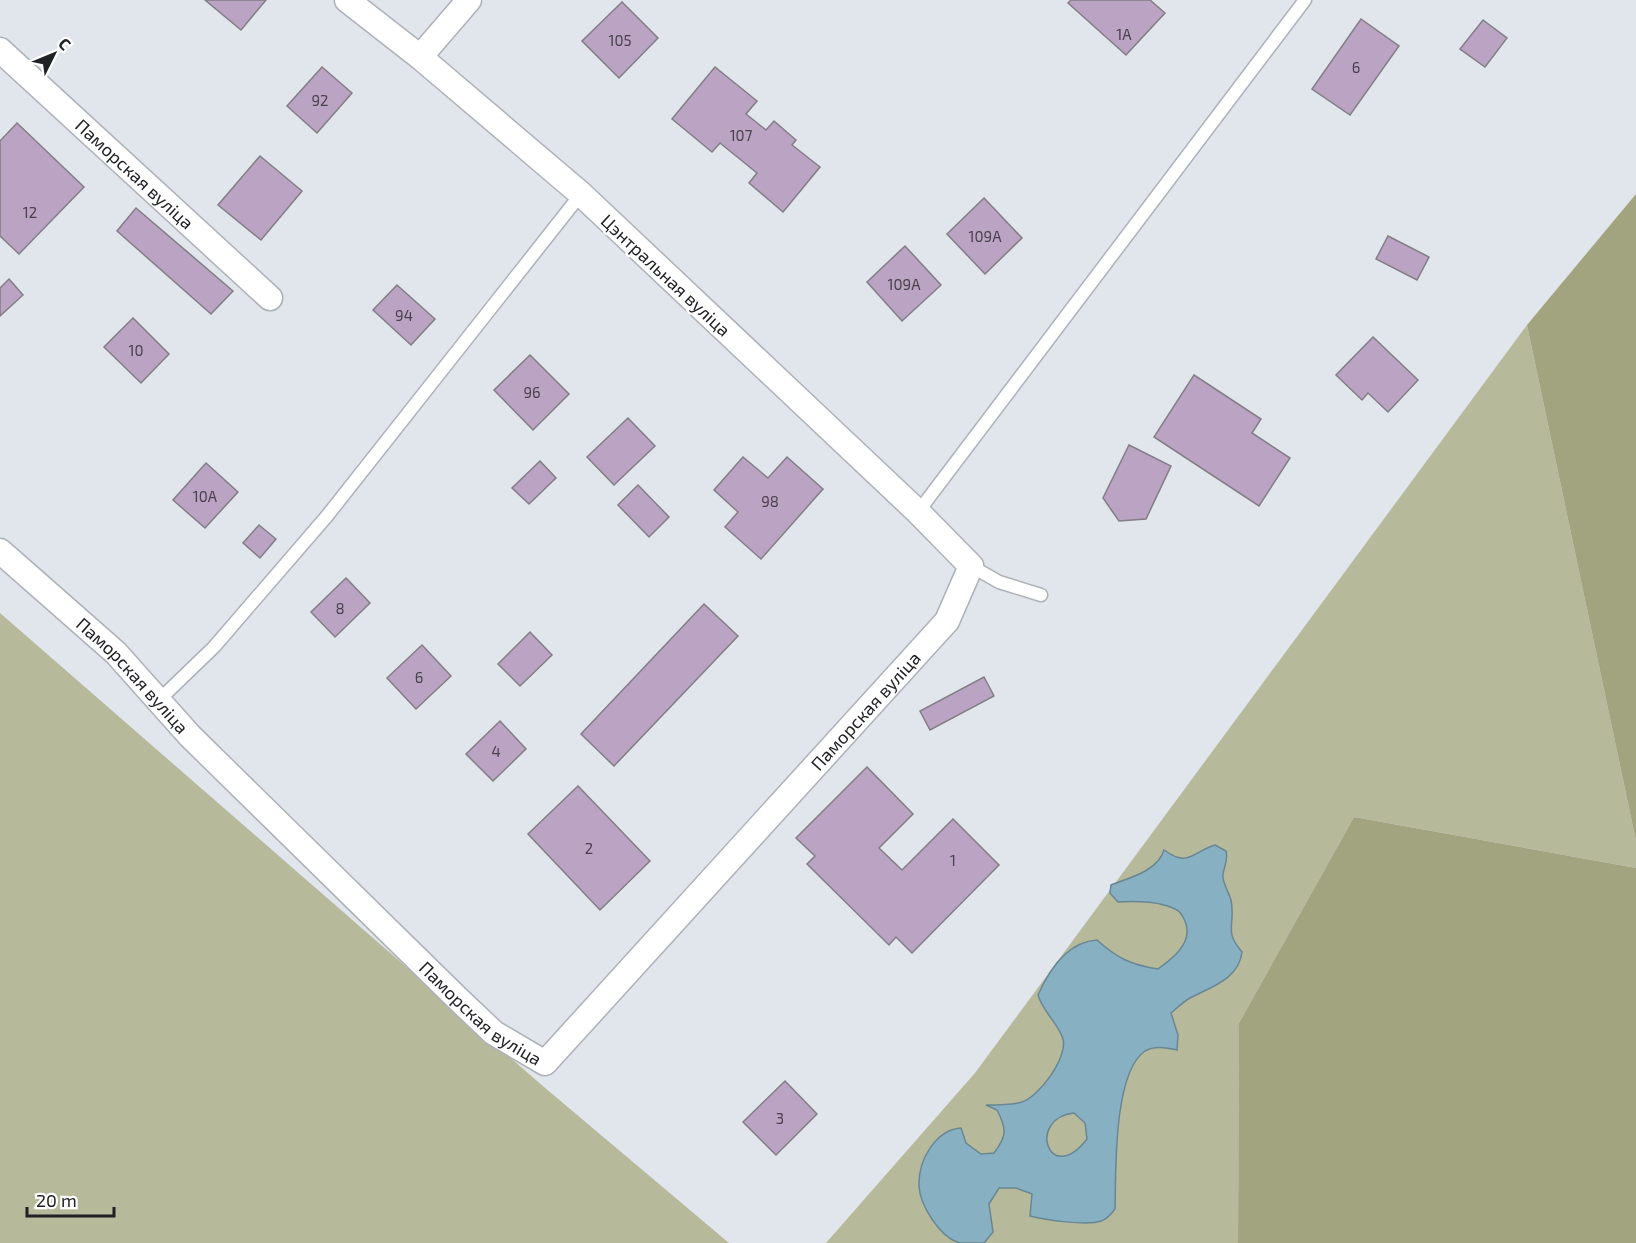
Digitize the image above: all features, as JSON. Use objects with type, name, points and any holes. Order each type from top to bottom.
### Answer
[{"type":"street","name":"Цэнтральная вуліца","points":[[347,0],[420,57],[581,194],[918,512],[971,566]]},
{"type":"street","points":[[420,57],[469,0]]},
{"type":"street","name":"Паморская вуліца","points":[[0,50],[270,298]]},
{"type":"street","name":"Паморская вуліца","points":[[0,550],[116,653],[190,736],[456,998],[494,1033],[545,1063],[947,621],[971,566]]},
{"type":"lane","points":[[918,512],[1305,0]]},
{"type":"lane","points":[[158,701],[214,647],[327,516],[581,194]]},
{"type":"lane","points":[[971,566],[999,582],[1041,596]]},
{"type":"green space","points":[[1636,194],[1636,841],[1527,325]]},
{"type":"green space","points":[[1527,325],[1636,841],[1636,868],[1354,817],[1239,1023],[1238,1243],[826,1243],[975,1073]]},
{"type":"green space","points":[[0,613],[544,1087],[729,1243],[0,1243]]},
{"type":"green space","points":[[1354,817],[1636,868],[1636,1243],[1238,1243],[1239,1023]]},
{"type":"water","points":[[1215,845],[1226,851],[1223,878],[1231,900],[1231,933],[1242,952],[1240,961],[1230,976],[1187,1000],[1171,1013],[1178,1035],[1177,1050],[1149,1049],[1135,1063],[1127,1080],[1118,1125],[1115,1209],[1106,1219],[1095,1222],[1076,1223],[1045,1219],[1030,1216],[1032,1194],[1016,1188],[999,1188],[989,1204],[993,1232],[984,1243],[960,1243],[945,1235],[932,1220],[920,1194],[919,1176],[930,1148],[943,1134],[961,1128],[966,1143],[981,1154],[994,1153],[1003,1137],[1004,1127],[997,1110],[986,1105],[1013,1104],[1029,1099],[1044,1085],[1061,1056],[1063,1039],[1038,995],[1060,959],[1077,946],[1097,940],[1125,960],[1158,969],[1175,956],[1186,938],[1186,924],[1179,911],[1154,903],[1118,902],[1110,893],[1111,885],[1149,868],[1161,857],[1164,850],[1179,858],[1185,858]],"holes":[[[1074,1113],[1085,1123],[1087,1139],[1074,1152],[1062,1156],[1054,1154],[1048,1146],[1047,1136],[1050,1126],[1059,1118]]]},
{"type":"building","points":[[205,0],[266,0],[241,30]]},
{"type":"building","points":[[1071,0],[1150,0],[1165,13],[1126,55],[1068,3]]},
{"type":"building","points":[[622,2],[658,38],[619,78],[582,41]]},
{"type":"building","points":[[1361,19],[1399,46],[1350,115],[1312,89]]},
{"type":"building","points":[[1483,20],[1507,38],[1485,67],[1460,49]]},
{"type":"building","points":[[322,67],[352,93],[317,133],[287,106]]},
{"type":"building","points":[[715,67],[757,101],[746,114],[766,130],[774,121],[796,140],[792,145],[820,167],[783,212],[749,183],[757,173],[720,143],[712,152],[672,119]]},
{"type":"building","points":[[17,123],[84,187],[19,254],[0,236],[0,141]]},
{"type":"building","points":[[260,156],[302,191],[261,240],[218,205]]},
{"type":"building","points":[[984,198],[1022,238],[985,274],[947,234]]},
{"type":"building","points":[[136,208],[233,291],[211,314],[117,231]]},
{"type":"building","points":[[1388,236],[1429,257],[1417,280],[1376,259]]},
{"type":"building","points":[[905,246],[941,285],[902,321],[867,282]]},
{"type":"building","points":[[9,279],[23,295],[0,316],[0,288]]},
{"type":"building","points":[[397,285],[435,319],[411,345],[373,310]]},
{"type":"building","points":[[133,318],[169,354],[141,383],[104,347]]},
{"type":"building","points":[[1373,337],[1418,380],[1388,412],[1368,393],[1362,400],[1336,375]]},
{"type":"building","points":[[530,355],[569,394],[533,430],[494,390]]},
{"type":"building","points":[[1194,375],[1261,419],[1252,433],[1290,458],[1259,506],[1154,437]]},
{"type":"building","points":[[628,418],[655,446],[614,485],[587,457]]},
{"type":"building","points":[[1129,445],[1171,466],[1146,519],[1119,521],[1103,498]]},
{"type":"building","points":[[743,457],[768,478],[787,457],[823,489],[761,559],[725,527],[738,512],[714,490]]},
{"type":"building","points":[[540,461],[556,478],[529,504],[512,488]]},
{"type":"building","points":[[206,463],[238,492],[205,528],[173,500]]},
{"type":"building","points":[[638,485],[669,517],[649,537],[618,505]]},
{"type":"building","points":[[259,525],[276,539],[260,558],[243,543]]},
{"type":"building","points":[[346,578],[370,603],[335,637],[311,612]]},
{"type":"building","points":[[704,604],[738,636],[614,766],[581,734]]},
{"type":"building","points":[[530,632],[552,655],[520,686],[498,664]]},
{"type":"building","points":[[422,645],[451,676],[416,709],[387,678]]},
{"type":"building","points":[[984,677],[994,696],[930,730],[920,711]]},
{"type":"building","points":[[500,721],[526,749],[493,781],[466,754]]},
{"type":"building","points":[[867,767],[913,814],[879,848],[902,870],[953,819],[999,865],[912,953],[896,937],[889,945],[807,864],[815,856],[796,838]]},
{"type":"building","points":[[578,786],[650,861],[600,910],[528,834]]},
{"type":"building","points":[[785,1081],[817,1114],[776,1155],[743,1122]]}]
